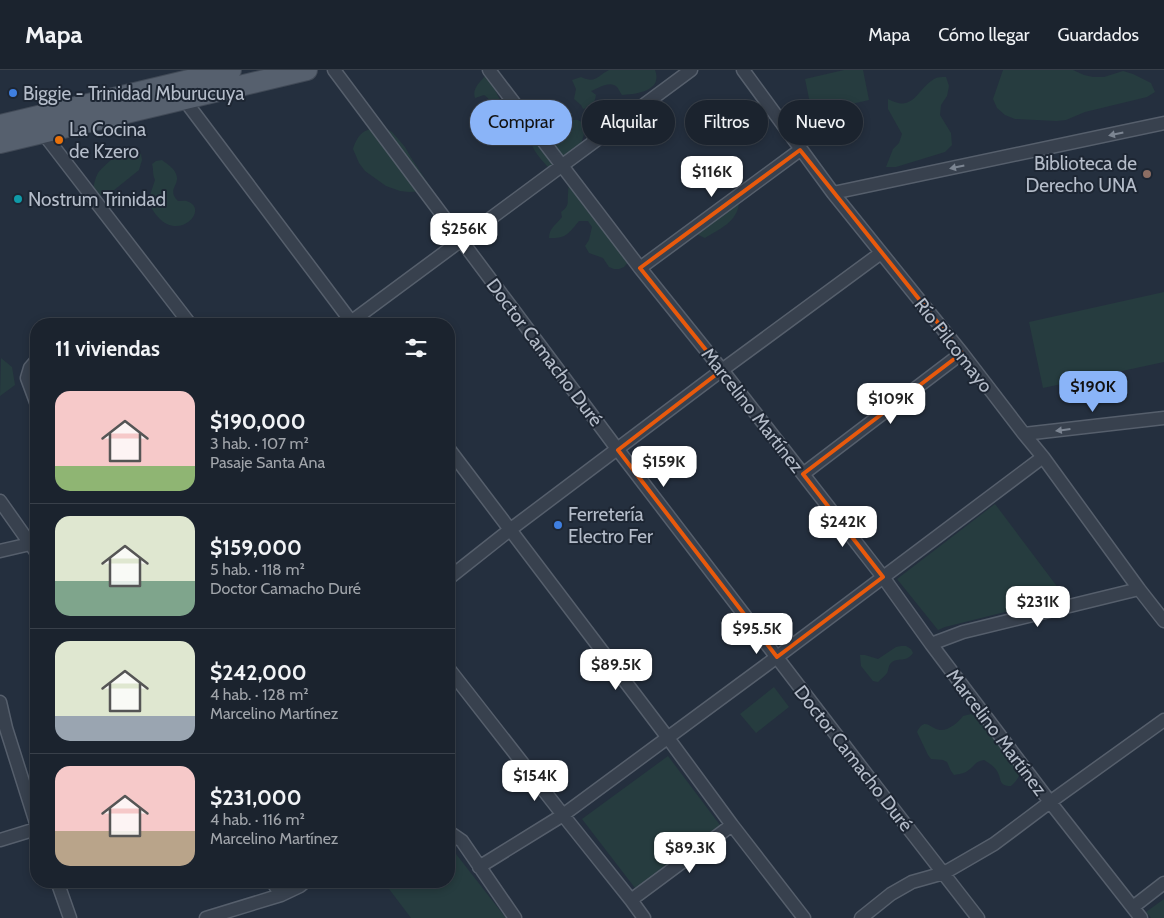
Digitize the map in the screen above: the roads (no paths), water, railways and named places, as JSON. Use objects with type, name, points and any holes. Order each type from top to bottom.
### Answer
[{"type":"main road","points":[[0,125],[40,124],[179,91],[231,70]]},
{"type":"main road","points":[[212,79],[307,70]]},
{"type":"main road","points":[[0,143],[40,124]]},
{"type":"street","name":"Doctor Camacho Duré","points":[[334,70],[618,450],[978,918]]},
{"type":"street","name":"Marcelino Martínez","points":[[489,70],[640,268],[883,577],[1050,802],[1141,918]]},
{"type":"street","points":[[358,318],[691,70]]},
{"type":"street","name":"Río Pilcomayo","points":[[743,70],[800,150],[962,353],[1164,621]]},
{"type":"street","points":[[179,91],[347,318]]},
{"type":"street","points":[[40,124],[186,318]]},
{"type":"street","points":[[833,193],[1164,124]]},
{"type":"street","points":[[640,268],[800,150]]},
{"type":"street","points":[[455,573],[510,529],[881,253]]},
{"type":"street","points":[[803,474],[962,353]]},
{"type":"street","points":[[30,368],[27,378],[30,386]]},
{"type":"street","points":[[1024,434],[1164,418]]},
{"type":"street","points":[[455,457],[668,738],[732,826],[804,918]]},
{"type":"street","points":[[479,867],[563,815],[1043,458]]},
{"type":"street","points":[[0,500],[30,540]]},
{"type":"street","points":[[0,551],[30,546]]},
{"type":"street","points":[[931,644],[963,632],[1139,589]]},
{"type":"street","points":[[455,677],[644,918]]},
{"type":"street","points":[[0,702],[6,728],[30,804]]},
{"type":"street","points":[[862,918],[891,894],[912,882],[944,873],[994,844],[1164,720]]},
{"type":"street","points":[[631,900],[732,826]]},
{"type":"street","points":[[0,840],[30,831]]},
{"type":"street","points":[[455,836],[462,841],[515,918]]},
{"type":"street","points":[[1133,906],[1164,883]]},
{"type":"street","points":[[59,888],[70,918]]},
{"type":"street","points":[[276,888],[281,895]]},
{"type":"street","points":[[206,918],[232,914],[296,888]]},
{"type":"place","name":"Biggie - Trinidad Mburucuya","points":[[13,93]]},
{"type":"place","name":"La Cocina de Kzero","points":[[59,140]]},
{"type":"place","name":"Biblioteca de Derecho UNA","points":[[1147,174]]},
{"type":"place","name":"Nostrum Trinidad","points":[[18,199]]},
{"type":"place","name":"Ferretería Electro Fer","points":[[558,525]]}]
